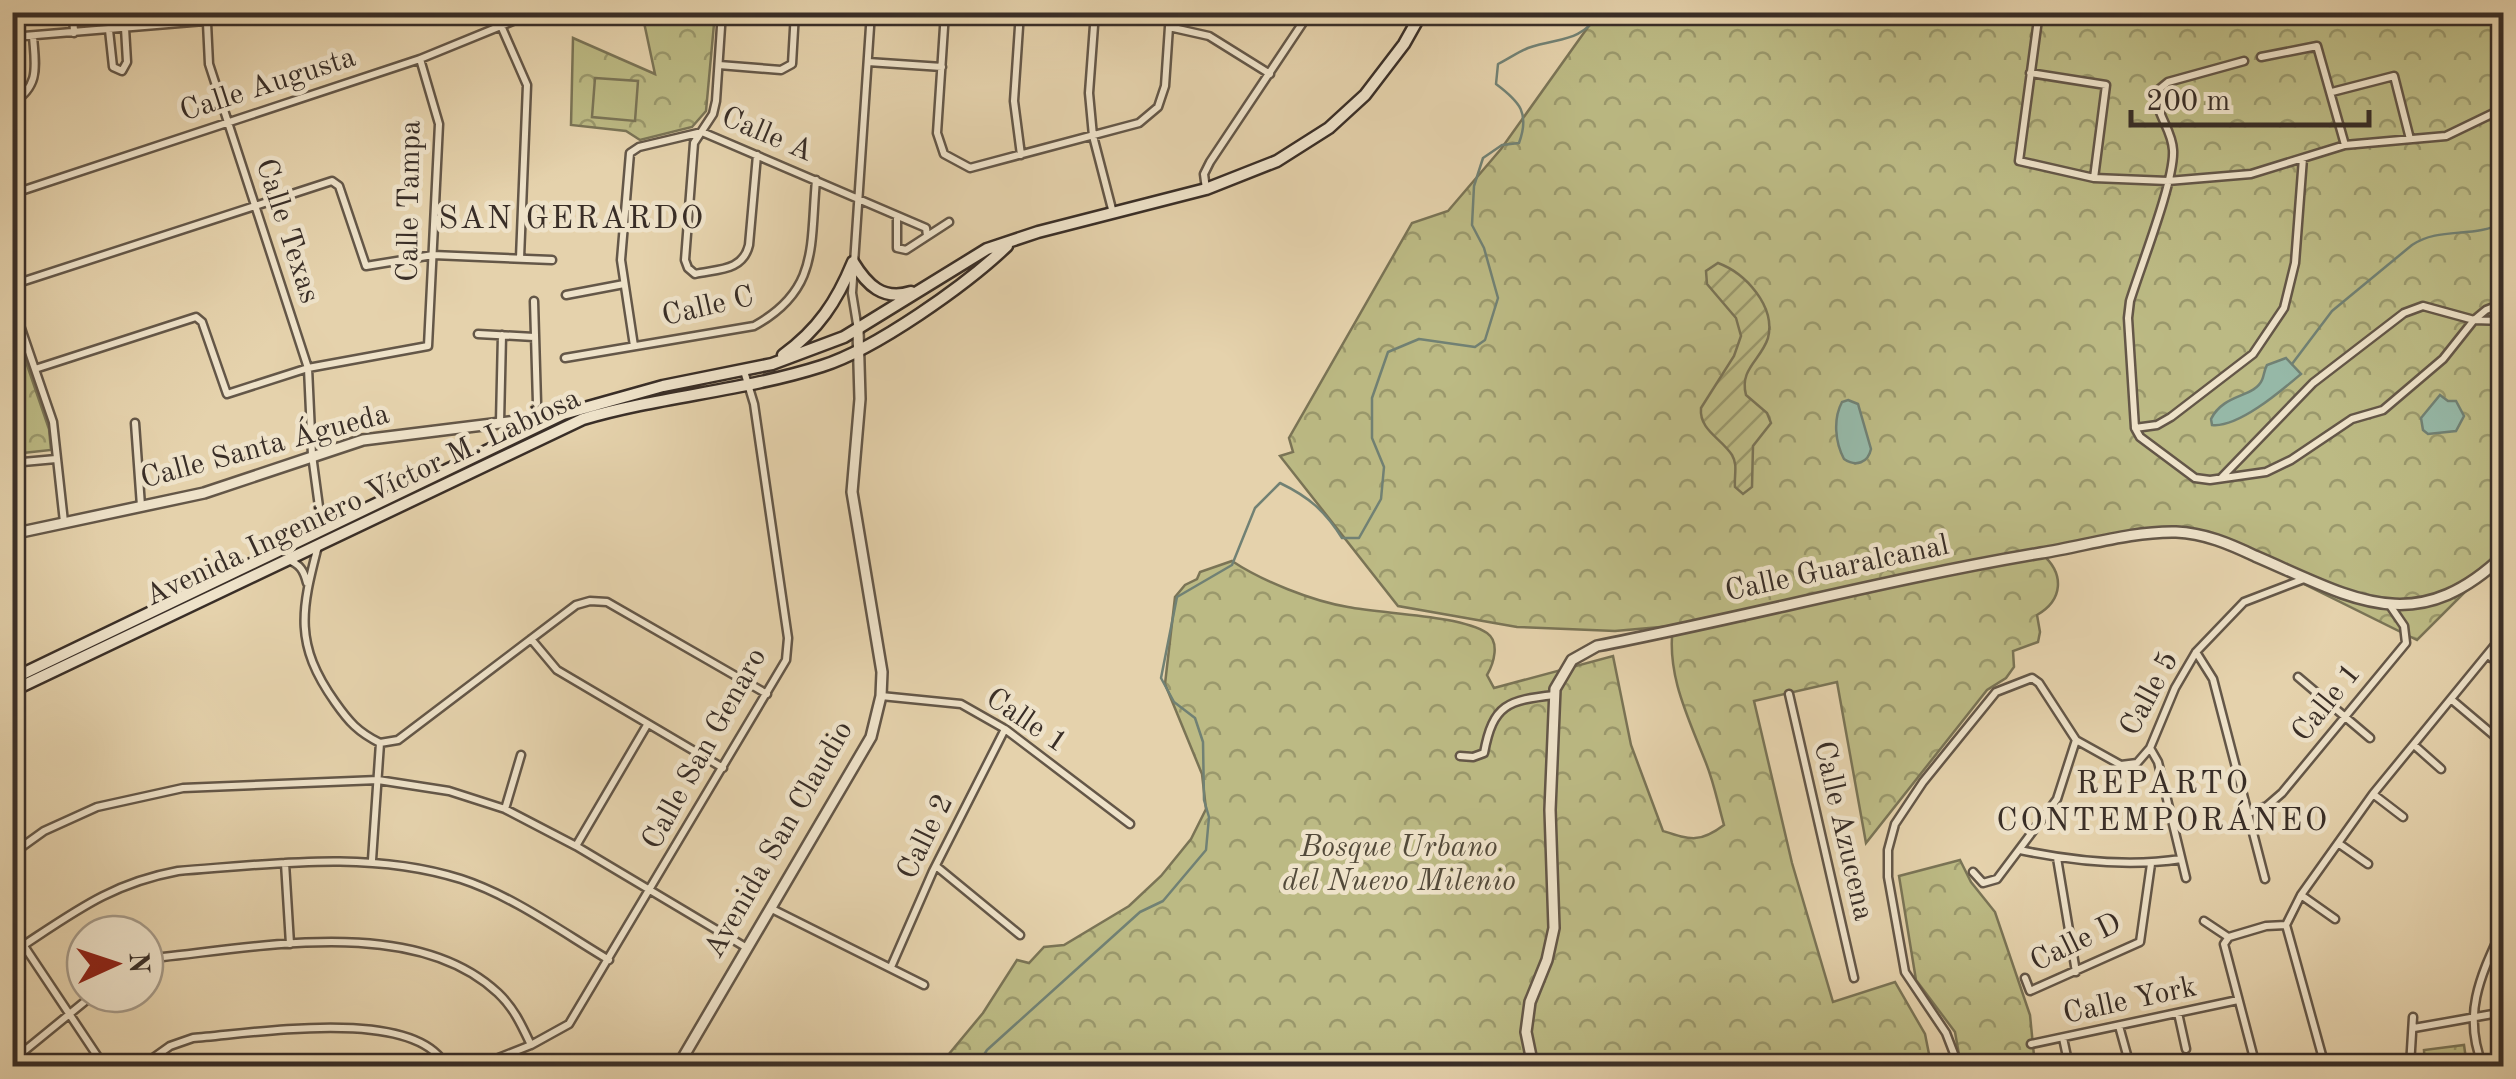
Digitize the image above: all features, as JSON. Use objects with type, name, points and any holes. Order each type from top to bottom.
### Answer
[{"type":"main road","name":"Avenida Ingeniero Víctor M. Labiosa","points":[[12,679],[563,414],[664,386],[772,364],[858,330],[987,249],[1038,232],[1206,190],[1277,161],[1329,128],[1365,96],[1404,44],[1422,12]]},
{"type":"main road","name":"Avenida Ingeniero Víctor M. Labiosa","points":[[12,692],[583,420],[622,408],[821,366],[861,350],[972,275],[1008,245]]},
{"type":"main road","points":[[853,262],[864,280],[882,294],[900,296],[922,289]]},
{"type":"main road","points":[[772,364],[818,325],[838,298],[853,262]]},
{"type":"street","points":[[73,12],[74,32]]},
{"type":"street","points":[[156,12],[158,26]]},
{"type":"street","points":[[12,37],[314,12]]},
{"type":"street","points":[[495,12],[528,85],[520,258]]},
{"type":"street","name":"Calle Augusta","points":[[12,194],[420,59],[535,12]]},
{"type":"street","points":[[722,12],[716,100],[694,143],[685,260],[695,274],[734,266],[745,258],[756,155]]},
{"type":"street","points":[[719,65],[781,70],[792,64],[795,12]]},
{"type":"street","points":[[858,330],[852,293],[853,262],[871,12]]},
{"type":"street","points":[[946,12],[937,134],[944,154],[970,168],[1139,123],[1158,106],[1165,86],[1170,12]]},
{"type":"street","points":[[1020,12],[1014,101],[1021,156]]},
{"type":"street","points":[[1095,12],[1088,94],[1093,136],[1113,213]]},
{"type":"street","points":[[1206,190],[1204,174],[1210,162],[1310,12]]},
{"type":"street","points":[[2039,12],[2019,161],[2094,178],[2168,181],[2251,174],[2345,146],[2446,136],[2504,108]]},
{"type":"street","name":"Calle Texas","points":[[207,23],[209,64],[308,368],[312,455],[322,528]]},
{"type":"street","points":[[1169,26],[1209,36],[1270,74]]},
{"type":"street","points":[[109,30],[113,67],[122,71],[127,62],[125,28]]},
{"type":"street","points":[[12,103],[27,94],[35,76],[33,36]]},
{"type":"street","points":[[2261,57],[2317,46],[2345,146]]},
{"type":"street","name":"Calle Tampa","points":[[308,368],[428,346],[439,124],[420,59]]},
{"type":"street","points":[[2244,61],[2168,82],[2158,91],[2158,110],[2173,150],[2168,181],[2128,318],[2135,428],[2140,436],[2194,478],[2266,472],[2292,460],[2352,419],[2383,410],[2442,359],[2474,320],[2504,303]]},
{"type":"street","points":[[868,62],[942,67]]},
{"type":"street","points":[[2030,73],[2106,85],[2094,178]]},
{"type":"street","points":[[2332,92],[2394,76],[2410,139]]},
{"type":"street","name":"Calle A","points":[[634,346],[622,260],[630,153],[639,147],[702,132],[897,217]]},
{"type":"street","points":[[2135,428],[2157,425],[2171,417],[2253,354],[2274,325],[2284,308],[2294,263],[2303,158]]},
{"type":"street","points":[[12,285],[332,180],[340,186],[366,266],[434,254],[552,260]]},
{"type":"street","name":"Calle C","points":[[565,358],[754,326],[780,312],[799,289],[809,264],[816,180]]},
{"type":"street","points":[[927,236],[926,228],[897,217],[897,248],[906,250],[949,222]]},
{"type":"street","points":[[566,294],[624,284]]},
{"type":"street","points":[[534,301],[537,403]]},
{"type":"street","points":[[12,302],[53,422],[64,522]]},
{"type":"street","points":[[2222,478],[2313,383],[2404,313],[2423,306],[2474,320],[2504,321]]},
{"type":"street","points":[[35,368],[196,317],[202,322],[227,394],[308,368]]},
{"type":"street","name":"Avenida San Claudio","points":[[678,1066],[871,737],[881,696],[882,663],[852,492],[861,350],[858,330]]},
{"type":"street","points":[[478,334],[534,337]]},
{"type":"street","points":[[500,422],[502,336]]},
{"type":"street","name":"Calle San Genaro","points":[[478,1066],[531,1045],[569,1024],[786,660],[788,638],[754,404],[744,371]]},
{"type":"street","name":"Calle Santa Águeda","points":[[12,534],[204,493],[362,440],[532,419]]},
{"type":"street","points":[[135,424],[141,506]]},
{"type":"street","points":[[12,463],[56,459]]},
{"type":"street","points":[[322,528],[302,629],[314,674],[355,731],[380,743],[398,740],[576,605],[590,600],[607,602],[766,694]]},
{"type":"street","name":"Calle Guaralcanal","points":[[1555,695],[1572,660],[1597,646],[2003,559],[2160,533],[2194,534],[2219,540],[2361,601],[2391,607],[2432,600],[2468,583],[2504,555]]},
{"type":"street","points":[[287,560],[297,563],[308,585]]},
{"type":"street","name":"Calle 5","points":[[2076,740],[2121,765],[2137,763],[2150,748],[2175,688],[2196,652],[2244,602],[2307,578]]},
{"type":"street","name":"Calle 1","points":[[2249,813],[2267,806],[2282,793],[2406,643],[2404,626],[2391,607]]},
{"type":"street","points":[[2325,1066],[2286,926],[2300,895],[2373,794],[2504,634]]},
{"type":"street","points":[[530,639],[558,670],[723,768]]},
{"type":"street","points":[[2196,652],[2213,679],[2265,879]]},
{"type":"street","points":[[2488,655],[2504,668]]},
{"type":"street","points":[[2298,677],[2370,738]]},
{"type":"street","points":[[1954,1066],[1956,1059],[1946,1033],[1905,972],[1888,877],[1888,850],[1895,824],[1923,782],[1996,692],[2032,678],[2076,740],[2057,799],[1997,880],[1983,882],[1973,872]]},
{"type":"street","name":"Calle Azucena","points":[[1789,694],[1856,971]]},
{"type":"street","points":[[1460,756],[1484,753],[1488,731],[1504,706],[1519,699],[1555,695],[1550,810],[1554,928],[1547,960],[1530,1002],[1526,1032],[1533,1066]]},
{"type":"street","name":"Calle 1","points":[[881,696],[961,704],[1005,729],[1130,824]]},
{"type":"street","points":[[2452,700],[2504,744]]},
{"type":"street","points":[[576,846],[647,725]]},
{"type":"street","name":"Calle 2","points":[[891,967],[936,866],[1005,729]]},
{"type":"street","points":[[372,860],[380,743]]},
{"type":"street","points":[[2414,745],[2441,769]]},
{"type":"street","points":[[2150,748],[2158,762],[2186,878]]},
{"type":"street","points":[[505,809],[522,755]]},
{"type":"street","points":[[12,854],[44,831],[97,808],[183,788],[378,780],[449,791],[505,809],[576,846],[747,948]]},
{"type":"street","points":[[2373,794],[2403,817]]},
{"type":"street","points":[[2338,843],[2368,864]]},
{"type":"street","points":[[2020,850],[2057,858],[2151,864],[2182,859]]},
{"type":"street","points":[[2057,858],[2076,972]]},
{"type":"street","points":[[24,945],[101,894],[147,877],[178,870],[372,860],[460,879],[609,960]]},
{"type":"street","points":[[285,864],[290,944]]},
{"type":"street","name":"Calle D","points":[[2025,978],[2030,991],[2140,942],[2151,864]]},
{"type":"street","points":[[936,866],[1020,936]]},
{"type":"street","points":[[2300,895],[2335,919]]},
{"type":"street","points":[[770,908],[924,985]]},
{"type":"street","points":[[2204,921],[2228,937]]},
{"type":"street","points":[[2483,1066],[2473,1017],[2476,986],[2504,924]]},
{"type":"street","points":[[2256,1066],[2224,944],[2228,937],[2266,926],[2286,926]]},
{"type":"street","points":[[12,928],[65,1008]]},
{"type":"street","points":[[165,956],[290,944],[363,942],[408,949],[449,962],[497,992],[515,1013],[531,1045]]},
{"type":"street","name":"Calle York","points":[[2032,1044],[2238,1000]]},
{"type":"street","points":[[2414,1028],[2504,1012]]},
{"type":"street","points":[[2178,1013],[2186,1050]]},
{"type":"street","points":[[12,1061],[69,1014],[104,1066]]},
{"type":"street","points":[[2410,1066],[2413,1017]]},
{"type":"street","points":[[2120,1026],[2128,1062]]},
{"type":"street","points":[[142,1066],[170,1046],[193,1038],[344,1028],[384,1031],[416,1041],[441,1057],[446,1066]]},
{"type":"street","points":[[2063,1038],[2069,1066]]},
{"type":"green space","points":[[642,13],[715,13],[706,111],[692,127],[640,140],[626,131],[571,125],[573,38],[655,74]]},
{"type":"green space","name":"Bosque Urbano del Nuevo Milenio","points":[[1598,13],[2503,13],[2503,554],[2417,640],[2215,540],[2176,527],[2132,532],[2042,554],[2055,570],[2058,586],[2052,602],[2037,615],[2038,642],[2013,651],[2014,667],[2006,678],[1987,690],[1866,843],[1837,682],[1754,701],[1792,863],[1833,1002],[1895,982],[1925,1034],[1931,1064],[1926,1066],[939,1066],[983,1013],[1017,960],[1029,963],[1044,947],[1064,945],[1129,906],[1161,876],[1191,839],[1206,809],[1202,774],[1165,684],[1175,597],[1200,572],[1232,561],[1272,583],[1319,600],[1475,627],[1491,637],[1495,647],[1487,675],[1494,688],[1613,656],[1631,745],[1663,831],[1695,838],[1724,825],[1676,679],[1673,626],[1615,631],[1517,627],[1398,606],[1280,456],[1293,452],[1289,438],[1412,223],[1448,211],[1501,149]]},
{"type":"green space","points":[[595,78],[638,81],[635,121],[592,117]]},
{"type":"green space","points":[[1718,263],[1738,274],[1756,292],[1769,326],[1765,346],[1748,371],[1745,386],[1746,395],[1767,413],[1771,423],[1753,446],[1752,487],[1743,494],[1735,487],[1732,455],[1701,416],[1701,408],[1734,356],[1741,336],[1736,318],[1707,284],[1706,271]]},
{"type":"green space","points":[[12,321],[49,429],[51,450],[13,454]]},
{"type":"green space","points":[[1960,860],[1971,882],[1995,912],[2030,1015],[2035,1066],[1961,1066],[1955,1032],[1916,980],[1899,876]]},
{"type":"green space","points":[[2464,1045],[2467,1066],[2425,1066],[2424,1050]]},
{"type":"shaded area","points":[[2286,358],[2301,374],[2246,415],[2212,425],[2211,419],[2223,404],[2258,386],[2267,365]]},
{"type":"shaded area","points":[[2440,395],[2456,401],[2464,416],[2456,431],[2428,434],[2421,418]]},
{"type":"shaded area","points":[[1848,400],[1858,404],[1871,449],[1867,458],[1857,463],[1844,459],[1837,438],[1839,409]]},
{"type":"waterway","points":[[977,1066],[987,1050],[1140,912],[1163,901],[1206,850],[1209,817],[1204,800],[1203,742],[1195,718],[1174,702],[1161,678],[1177,597],[1232,565],[1255,508],[1280,483],[1316,506],[1342,538],[1359,538],[1381,499],[1384,467],[1372,438],[1372,398],[1388,352],[1419,339],[1475,347],[1485,340],[1498,298],[1484,248],[1472,225],[1474,186],[1483,158],[1502,145],[1519,143],[1522,133],[1521,109],[1496,84],[1498,64],[1528,48],[1576,35],[1602,12]]},
{"type":"waterway","points":[[2292,364],[2332,311],[2412,245],[2434,236],[2481,230],[2504,222]]},
{"type":"district","name":"SAN GERARDO","points":[[572,220]]},
{"type":"district","name":"REPARTO CONTEMPORÁNEO","points":[[2163,804]]}]
